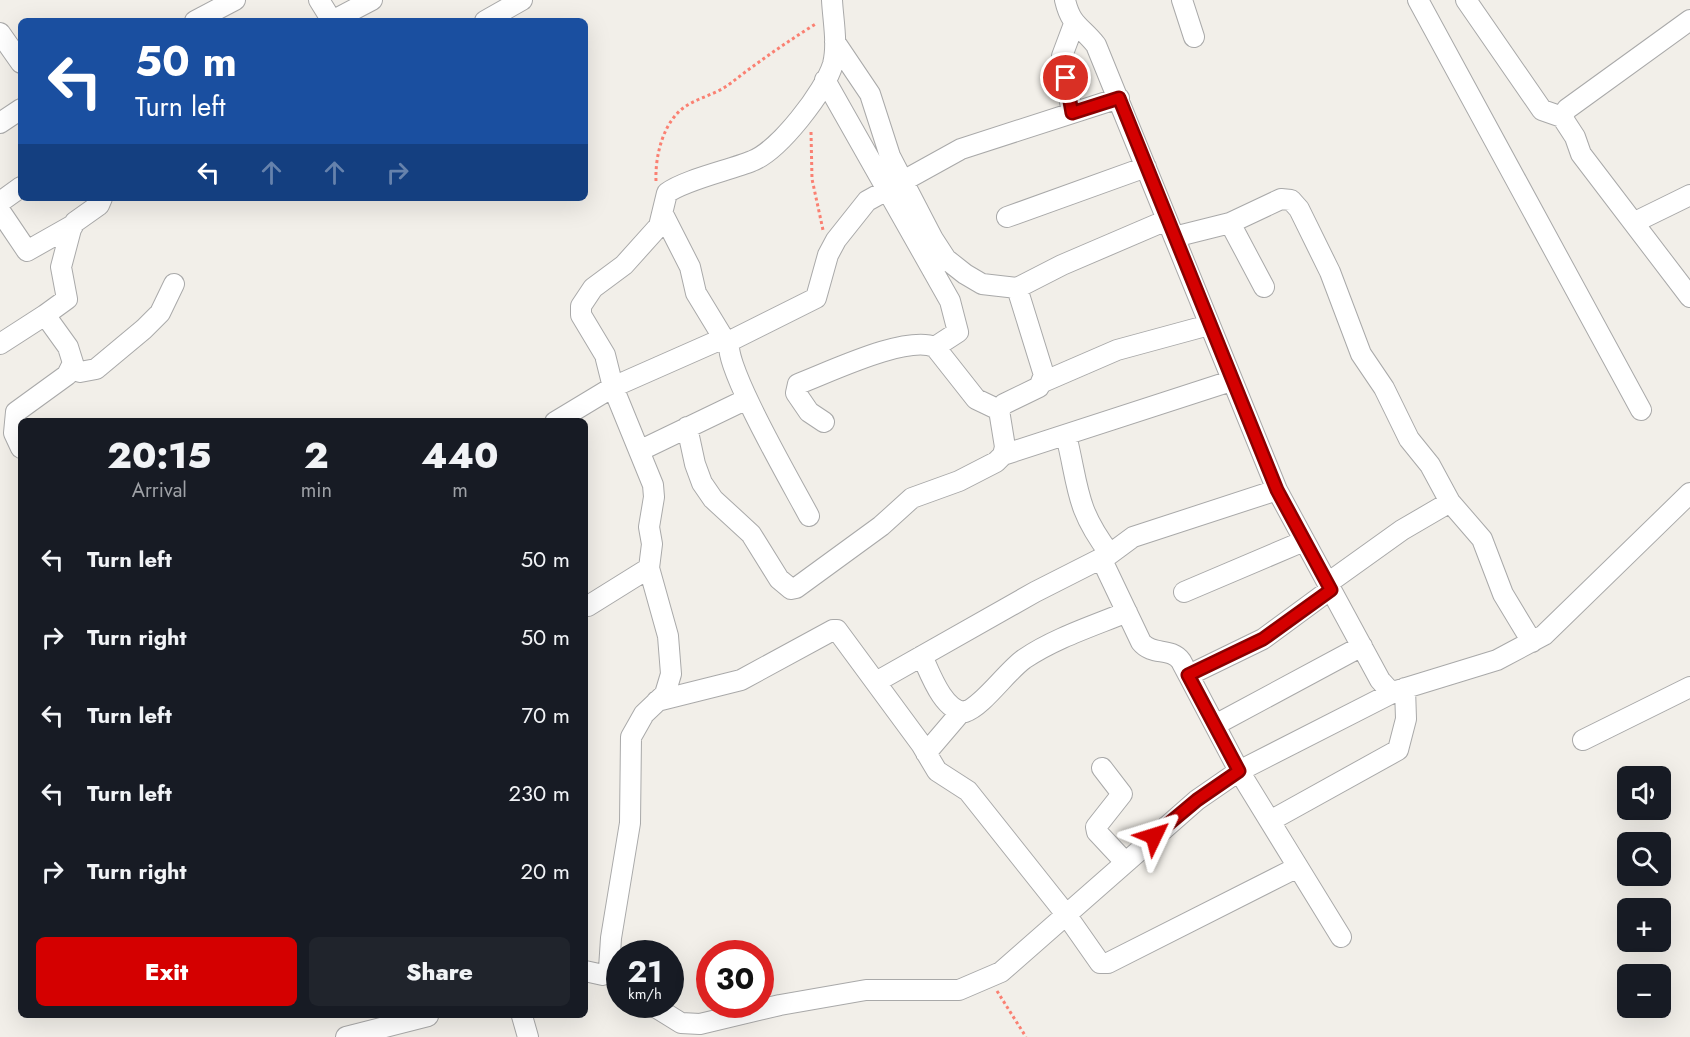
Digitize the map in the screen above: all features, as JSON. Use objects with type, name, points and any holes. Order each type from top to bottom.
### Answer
[{"type":"street","points":[[201,18],[235,0]]},
{"type":"street","points":[[320,0],[330,18]]},
{"type":"street","points":[[338,18],[372,0]]},
{"type":"street","points":[[490,18],[522,0]]},
{"type":"street","points":[[1065,0],[1069,17],[1096,45],[1119,98],[1231,381],[1277,490],[1380,680],[1389,690],[1401,689]]},
{"type":"street","points":[[1182,0],[1194,38]]},
{"type":"street","points":[[1418,0],[1641,410]]},
{"type":"street","points":[[1466,0],[1542,110],[1562,117],[1575,137],[1581,154],[1690,297]]},
{"type":"street","points":[[617,940],[630,823],[631,736],[644,714],[669,685],[672,661],[649,568],[652,544],[649,527],[654,491],[613,387],[605,355],[581,315],[581,306],[592,288],[624,265],[659,226],[667,194],[767,154],[777,146],[811,102],[833,64],[835,42],[832,7]]},
{"type":"street","points":[[1562,117],[1567,109],[1690,20]]},
{"type":"street","points":[[1072,113],[1062,56],[1074,24]]},
{"type":"street","points":[[0,33],[11,58]]},
{"type":"street","points":[[835,42],[870,94],[890,156],[894,185],[959,326],[954,337],[934,347]]},
{"type":"street","points":[[825,80],[946,259],[982,284],[1017,288],[1170,229],[1230,223],[1281,199],[1291,200],[1299,209],[1330,272],[1361,354],[1384,388],[1409,439],[1430,465],[1450,502],[1482,539],[1503,594],[1532,642]]},
{"type":"street","points":[[562,418],[613,387],[733,338],[816,298],[828,255],[851,219],[867,201],[894,185],[961,149],[1119,98]]},
{"type":"street","points":[[0,123],[18,111]]},
{"type":"street","points":[[1007,217],[1146,167]]},
{"type":"street","points":[[0,202],[18,189]]},
{"type":"street","points":[[1635,222],[1690,195]]},
{"type":"street","points":[[0,211],[27,251],[73,225],[99,205],[101,201]]},
{"type":"street","points":[[663,214],[690,267],[696,293],[726,341],[729,359],[747,399],[809,516]]},
{"type":"street","points":[[1230,223],[1264,287]]},
{"type":"street","points":[[0,344],[67,299],[61,267],[73,225]]},
{"type":"street","points":[[72,369],[80,372],[96,369],[160,313],[174,284]]},
{"type":"street","points":[[1017,288],[1044,375],[1043,382]]},
{"type":"street","points":[[18,442],[8,417],[72,369],[73,363],[68,347],[45,315]]},
{"type":"street","points":[[1003,455],[1005,447],[999,410],[1004,404],[1039,387],[1043,382],[1109,353],[1209,325]]},
{"type":"street","points":[[824,422],[801,403],[796,393],[798,384],[898,346],[925,344],[934,347],[976,399],[999,410]]},
{"type":"street","points":[[687,427],[695,464],[702,483],[713,499],[751,534],[779,579],[791,589],[881,526],[912,498],[927,490],[959,481],[996,462],[1003,455],[1231,381]]},
{"type":"street","points":[[639,451],[747,399]]},
{"type":"street","points":[[1066,435],[1078,500],[1106,556],[1127,612],[1145,647],[1174,654],[1188,675],[1239,771],[1341,937]]},
{"type":"street","points":[[876,682],[1035,592],[1106,556],[1133,537],[1277,490]]},
{"type":"street","points":[[673,1018],[681,1023],[700,1024],[780,1005],[866,990],[901,988],[952,992],[1001,972],[1065,913],[1197,800],[1239,771],[1401,689],[1497,660],[1532,642],[1562,620],[1690,493]]},
{"type":"street","points":[[1188,675],[1263,639],[1402,530],[1450,502]]},
{"type":"street","points":[[1184,592],[1304,541]]},
{"type":"street","points":[[588,606],[649,568]]},
{"type":"street","points":[[926,753],[961,712],[978,704],[1007,672],[1037,651],[1127,612]]},
{"type":"street","points":[[657,701],[741,680],[833,630],[841,635],[876,682],[937,771],[968,791],[1065,913],[1100,963],[1108,963],[1298,867]]},
{"type":"street","points":[[1215,725],[1362,646]]},
{"type":"street","points":[[922,656],[936,686],[961,712]]},
{"type":"street","points":[[1583,740],[1690,687]]},
{"type":"street","points":[[1270,821],[1398,750],[1407,718],[1401,689]]},
{"type":"street","points":[[1102,768],[1122,792],[1122,797],[1096,828],[1101,838],[1125,862]]},
{"type":"street","points":[[588,972],[606,975]]},
{"type":"street","points":[[523,1018],[528,1037]]},
{"type":"street","points":[[346,1037],[419,1022]]},
{"type":"path","points":[[667,194],[659,187],[656,172],[662,139],[672,120],[684,107],[725,87],[832,7]]},
{"type":"path","points":[[811,102],[812,179],[828,255]]},
{"type":"path","points":[[990,976],[1000,998],[1026,1037]]},
{"type":"route","points":[[1066,78],[1072,113],[1119,98],[1245,416],[1277,490],[1331,590],[1263,639],[1188,675],[1239,771],[1197,800],[1154,836]]}]
